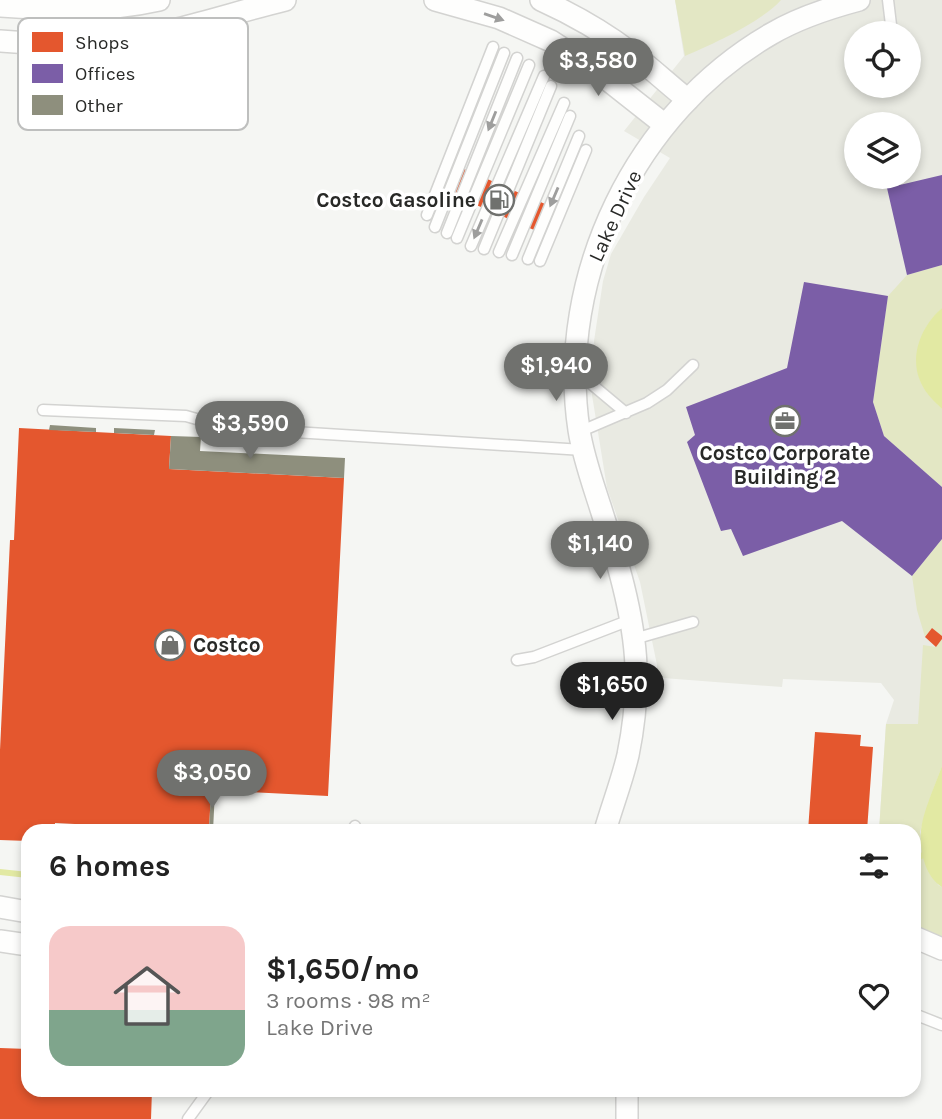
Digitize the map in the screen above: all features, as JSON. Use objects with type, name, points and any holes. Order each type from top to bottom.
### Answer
[{"type":"street","points":[[0,6],[78,10],[115,8],[159,0]]},
{"type":"street","points":[[218,18],[285,0]]},
{"type":"street","points":[[435,0],[499,18],[551,41],[594,69],[665,125]]},
{"type":"street","points":[[541,0],[603,33],[688,100]]},
{"type":"street","name":"Lake Drive","points":[[607,824],[631,735],[636,687],[632,629],[612,544],[581,441],[576,371],[578,332],[589,272],[598,244],[630,177],[665,125],[688,100],[731,62],[773,32],[806,17],[859,0]]},
{"type":"street","points":[[0,41],[18,42]]},
{"type":"street","points":[[0,908],[21,911]]},
{"type":"street","points":[[921,940],[942,949]]},
{"type":"street","points":[[0,941],[21,944]]},
{"type":"street","points":[[627,1097],[627,1119]]},
{"type":"lane","points":[[888,0],[891,21]]},
{"type":"lane","points":[[427,215],[493,47]]},
{"type":"lane","points":[[435,227],[504,52]]},
{"type":"lane","points":[[517,58],[452,236],[529,65]]},
{"type":"lane","points":[[471,246],[544,76]]},
{"type":"lane","points":[[484,249],[551,86]]},
{"type":"lane","points":[[499,252],[564,103]]},
{"type":"lane","points":[[512,255],[570,116]]},
{"type":"lane","points":[[528,259],[579,136]]},
{"type":"lane","points":[[540,261],[586,150]]},
{"type":"lane","points":[[43,410],[181,416],[228,428],[581,441],[667,390],[693,365]]},
{"type":"lane","points":[[576,371],[626,413]]},
{"type":"lane","points":[[517,660],[632,629],[693,622]]},
{"type":"lane","points":[[921,1016],[941,1023]]},
{"type":"lane","points":[[188,1119],[204,1097]]},
{"type":"shaded area","points":[[675,0],[942,0],[942,924],[921,854],[921,824],[879,824],[886,724],[894,700],[881,683],[783,679],[782,687],[663,678],[657,674],[640,582],[607,488],[592,395],[594,341],[603,281],[611,254],[670,158],[624,131],[684,56]]},
{"type":"shaded area","points":[[675,0],[781,0],[750,24],[685,56]]},
{"type":"shaded area","points":[[942,265],[942,308],[923,335],[918,367],[923,387],[942,409],[942,487],[884,436],[873,402],[888,296],[907,275]]},
{"type":"shaded area","points":[[942,308],[942,409],[923,387],[916,359],[924,331]]},
{"type":"shaded area","points":[[942,539],[942,636],[932,628],[925,637],[917,610],[912,576]]},
{"type":"shaded area","points":[[942,639],[942,766],[921,829],[921,824],[879,824],[886,724],[918,724],[923,645],[936,647]]},
{"type":"shaded area","points":[[942,766],[942,887],[931,877],[923,856],[921,840],[923,818]]},
{"type":"shaded area","points":[[921,835],[938,885],[942,887],[942,949],[921,940]]},
{"type":"building: Shops","name":"Costco Gasoline","points":[[443,160],[566,213],[555,239],[432,186]]},
{"type":"building: Shops","name":"Costco","points":[[19,428],[171,436],[169,469],[344,478],[328,796],[211,790],[209,824],[21,824],[21,841],[0,840],[0,750],[10,540],[14,540]]},
{"type":"building: Shops","points":[[932,628],[942,636],[936,647],[925,637]]},
{"type":"building: Shops","points":[[815,732],[861,735],[860,746],[873,747],[868,824],[808,824]]},
{"type":"building: Shops","points":[[0,1048],[21,1049],[21,1097],[152,1097],[151,1119],[0,1119]]},
{"type":"building: Offices","points":[[942,175],[942,265],[907,275],[887,189],[921,189],[921,180]]},
{"type":"building: Offices","name":"Costco Corporate Building 2","points":[[804,282],[888,296],[873,402],[884,436],[942,487],[942,539],[912,576],[842,521],[743,556],[731,529],[721,531],[687,442],[695,435],[686,407],[787,368]]},
{"type":"building: Other","points":[[50,425],[96,428],[96,432],[49,430]]},
{"type":"building: Other","points":[[114,428],[155,430],[154,435],[114,433]]},
{"type":"building: Other","points":[[171,436],[201,437],[200,451],[345,458],[344,478],[169,469]]},
{"type":"building: Other","points":[[211,790],[215,790],[213,824],[209,824]]},
{"type":"waterway","points":[[0,872],[21,874]]},
{"type":"place","name":"Costco Gasoline","points":[[499,200]]},
{"type":"place","name":"Costco Corporate Building 2","points":[[785,421]]},
{"type":"place","name":"Costco","points":[[170,645]]}]
